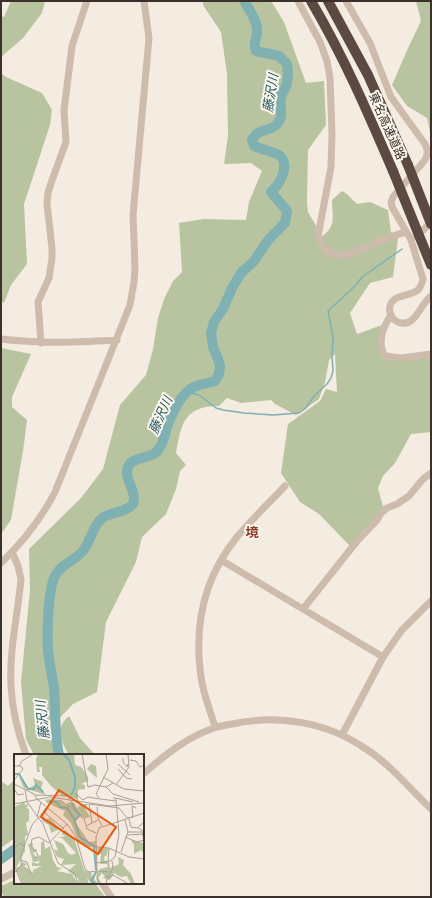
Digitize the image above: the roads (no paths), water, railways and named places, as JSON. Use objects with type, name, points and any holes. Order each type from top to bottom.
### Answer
[{"type":"highway","name":"東名高速道路","points":[[311,1],[354,83],[393,171],[431,265]]},
{"type":"highway","name":"東名高速道路","points":[[328,1],[368,75],[408,165],[431,223]]},
{"type":"street","points":[[41,343],[38,302],[49,278],[52,258],[47,204],[51,183],[66,142],[64,110],[72,46],[87,1]]},
{"type":"street","points":[[1,563],[44,513],[55,492],[130,305],[135,267],[132,215],[149,38],[144,1]]},
{"type":"street","points":[[298,1],[320,42],[327,61],[330,78],[332,134],[331,167],[318,236],[321,244],[331,253],[345,256],[390,237],[406,232]]},
{"type":"street","points":[[346,1],[370,43],[391,97],[425,144],[428,155],[393,197],[391,202],[392,207],[411,240],[423,279],[422,284],[416,291],[395,299],[392,302],[390,307],[391,315],[394,321],[404,324],[409,322],[415,317],[431,296]]},
{"type":"street","points":[[411,240],[431,223]]},
{"type":"street","points":[[391,315],[383,329],[382,335],[382,350],[385,356],[401,358],[431,354]]},
{"type":"street","points":[[1,339],[41,343],[117,340]]},
{"type":"street","points":[[303,609],[358,540],[377,520],[381,513],[409,496],[423,478],[431,474]]},
{"type":"street","points":[[215,727],[203,685],[199,660],[199,626],[205,596],[213,574],[237,537],[285,486]]},
{"type":"street","points":[[12,552],[18,566],[21,579],[12,660],[11,686],[15,719],[26,754]]},
{"type":"street","points":[[221,560],[383,657]]},
{"type":"street","points":[[342,735],[383,657],[402,630],[431,601]]},
{"type":"street","points":[[144,773],[177,746],[215,727],[261,719],[286,720],[325,728],[342,735],[367,749],[386,765],[431,809]]},
{"type":"street","points":[[1,879],[14,872]]},
{"type":"street","points":[[103,884],[111,897]]},
{"type":"waterway","name":"藤沢川","points":[[59,754],[57,747],[54,688],[49,659],[48,642],[49,601],[55,576],[61,568],[82,552],[100,520],[133,504],[134,495],[127,475],[129,466],[132,462],[150,456],[160,448],[171,416],[177,404],[185,394],[194,387],[215,381],[219,374],[220,366],[213,347],[211,333],[214,322],[223,309],[232,288],[241,273],[254,261],[269,239],[285,223],[287,211],[271,192],[281,179],[284,164],[279,155],[254,146],[252,140],[258,133],[274,127],[281,118],[281,97],[288,81],[287,64],[279,56],[256,51],[255,45],[257,26],[244,1]]},
{"type":"waterway","points":[[188,392],[199,395],[216,408],[223,410],[273,415],[299,413],[306,408],[314,396],[327,384],[333,371],[333,337],[328,311],[355,286],[362,277],[402,249]]},
{"type":"waterway","name":"藤沢川","points":[[1,859],[14,850]]},
{"type":"district","name":"境","points":[[252,532]]}]
